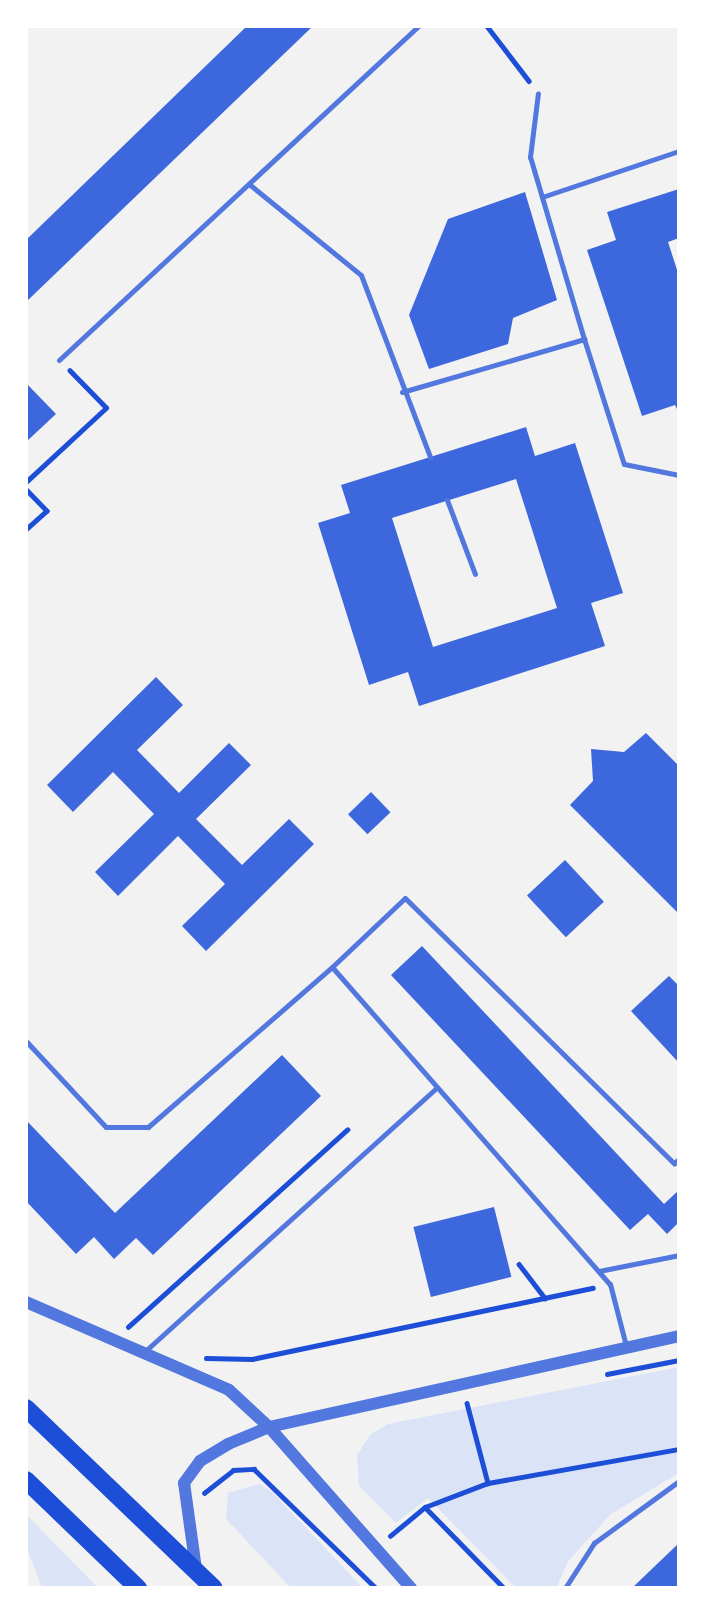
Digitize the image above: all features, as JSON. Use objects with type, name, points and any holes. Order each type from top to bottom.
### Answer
[{"type":"main road","points":[[26,1408],[214,1588]]},
{"type":"main road","points":[[26,1480],[138,1588]]},
{"type":"street","points":[[26,1302],[146,1348],[229,1390],[269,1427],[411,1588]]},
{"type":"street","points":[[196,1569],[184,1483],[200,1461],[269,1427],[679,1336]]},
{"type":"lane","points":[[60,360],[419,26]]},
{"type":"lane","points":[[538,93],[530,157],[624,464],[679,475]]},
{"type":"lane","points":[[542,197],[679,151]]},
{"type":"lane","points":[[249,184],[361,275],[402,393],[430,457]]},
{"type":"lane","points":[[402,393],[584,339]]},
{"type":"lane","points":[[447,500],[475,574]]},
{"type":"lane","points":[[26,1041],[106,1127],[148,1127],[332,967],[405,898],[674,1163],[679,1159]]},
{"type":"lane","points":[[332,967],[610,1284],[626,1346]]},
{"type":"lane","points":[[146,1348],[437,1087]]},
{"type":"lane","points":[[599,1271],[679,1255]]},
{"type":"lane","points":[[565,1588],[594,1543],[679,1481]]},
{"type":"path","points":[[487,26],[538,93]]},
{"type":"path","points":[[26,482],[106,408],[60,360]]},
{"type":"path","points":[[26,489],[47,510],[26,530]]},
{"type":"path","points":[[125,1330],[347,1130]]},
{"type":"path","points":[[519,1264],[545,1298]]},
{"type":"path","points":[[195,1355],[252,1359],[610,1284]]},
{"type":"path","points":[[115,1326],[125,1330],[146,1348]]},
{"type":"path","points":[[466,1401],[488,1483]]},
{"type":"path","points":[[504,1588],[425,1507],[488,1483],[679,1449]]},
{"type":"path","points":[[201,1505],[215,1479],[254,1469],[376,1588]]},
{"type":"shaded area","points":[[679,1367],[679,1473],[611,1514],[569,1560],[556,1588],[516,1588],[428,1498],[396,1523],[359,1486],[357,1455],[371,1434],[388,1424]]},
{"type":"shaded area","points":[[259,1484],[272,1492],[363,1588],[291,1588],[226,1519],[228,1493]]},
{"type":"shaded area","points":[[26,1514],[98,1588],[42,1588],[26,1546]]},
{"type":"building","points":[[247,26],[313,26],[26,302],[26,240]]},
{"type":"building","points":[[679,189],[679,238],[668,242],[679,276],[679,413],[675,405],[642,416],[587,250],[616,240],[607,212]]},
{"type":"building","points":[[525,192],[557,300],[513,318],[508,344],[429,369],[409,315],[448,219]]},
{"type":"building","points":[[26,383],[56,414],[26,442]]},
{"type":"building","points":[[526,427],[535,456],[575,443],[623,593],[591,603],[605,646],[419,706],[408,672],[369,685],[318,523],[350,513],[341,485]],"holes":[[[516,479],[557,608],[433,647],[392,518]]]},
{"type":"building","points":[[156,677],[183,705],[137,750],[179,793],[229,743],[251,765],[196,819],[242,865],[289,819],[314,844],[206,951],[182,926],[225,884],[178,836],[118,896],[95,872],[154,814],[113,772],[73,812],[47,785]]},
{"type":"building","points":[[646,733],[679,766],[679,914],[570,805],[593,781],[591,749],[624,752]]},
{"type":"building","points":[[371,792],[390,812],[367,834],[348,814]]},
{"type":"building","points":[[565,860],[604,902],[566,937],[527,895]]},
{"type":"building","points":[[422,946],[664,1204],[679,1190],[679,1222],[667,1234],[648,1214],[630,1230],[391,975]]},
{"type":"building","points":[[669,976],[679,986],[679,1063],[631,1011]]},
{"type":"building","points":[[282,1055],[321,1096],[153,1255],[136,1238],[114,1259],[94,1237],[76,1254],[26,1201],[26,1120],[115,1213]]},
{"type":"building","points":[[494,1207],[511,1277],[431,1297],[413,1227]]},
{"type":"building","points":[[679,1543],[679,1588],[632,1588]]}]
